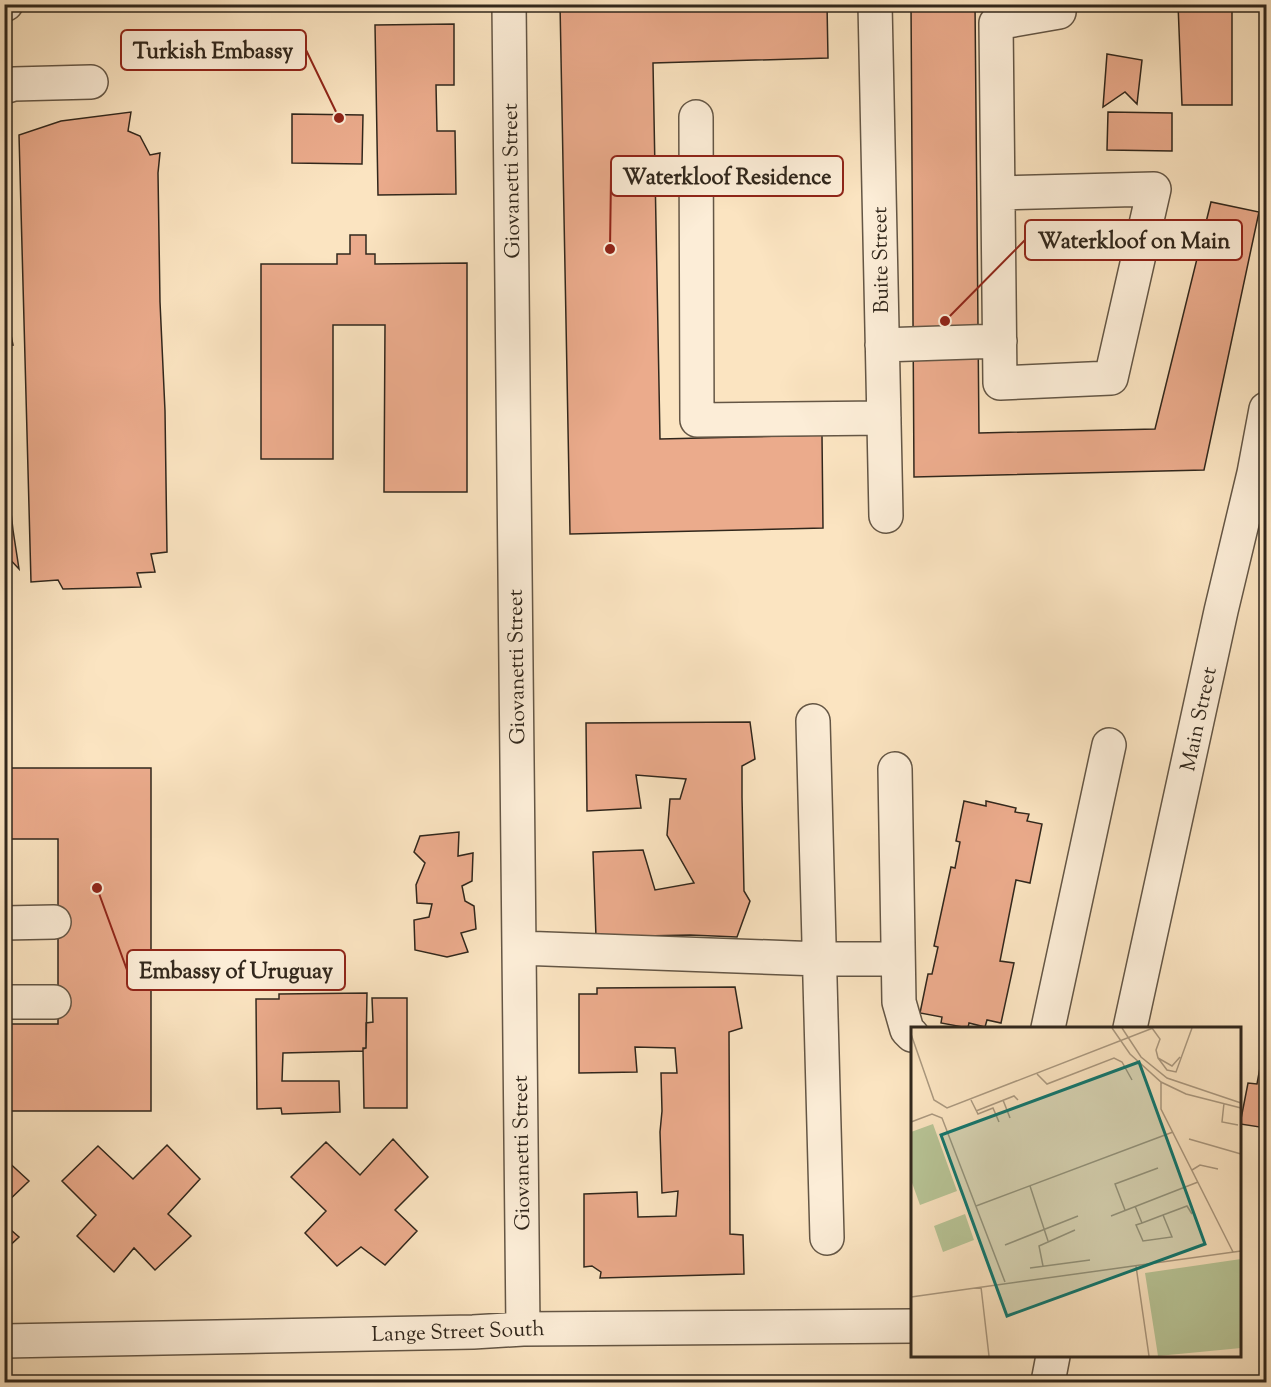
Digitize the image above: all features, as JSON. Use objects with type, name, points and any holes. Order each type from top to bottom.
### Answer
[{"type":"street","name":"Giovanetti Street","points":[[509,4],[523,1329]]},
{"type":"street","name":"Buite Street","points":[[875,4],[886,516]]},
{"type":"street","points":[[998,193],[1155,189],[1111,378],[1000,383],[996,23],[1059,12]]},
{"type":"street","points":[[4,87],[14,84],[91,82]]},
{"type":"street","points":[[696,117],[697,420],[884,418]]},
{"type":"street","points":[[882,345],[1000,341]]},
{"type":"street","name":"Main Street","points":[[1130,1027],[1221,611],[1260,475],[1266,409]]},
{"type":"street","points":[[813,721],[827,1238]]},
{"type":"street","points":[[1048,1027],[1109,745]]},
{"type":"street","points":[[895,769],[899,1002],[907,1030],[911,1034]]},
{"type":"street","points":[[4,923],[54,922]]},
{"type":"street","points":[[519,948],[898,959]]},
{"type":"street","points":[[4,1002],[54,1002]]},
{"type":"street","name":"Lange Street South","points":[[4,1341],[473,1332],[523,1329],[911,1326]]},
{"type":"street","points":[[1048,1383],[1053,1357]]},
{"type":"building","points":[[560,4],[827,4],[828,58],[653,63],[660,439],[822,435],[823,528],[570,534]]},
{"type":"building","points":[[911,4],[975,4],[979,433],[1155,429],[1211,202],[1259,212],[1204,470],[914,477]]},
{"type":"building","points":[[1178,4],[1232,4],[1232,105],[1182,105]]},
{"type":"building","points":[[454,24],[454,85],[436,85],[437,131],[455,131],[456,194],[378,195],[375,25]]},
{"type":"building","points":[[1107,54],[1142,60],[1137,104],[1125,92],[1103,107]]},
{"type":"building","points":[[131,112],[128,131],[140,136],[150,155],[160,153],[158,173],[160,302],[165,411],[167,552],[151,554],[155,572],[137,573],[141,587],[63,589],[58,580],[31,582],[19,135],[61,121]]},
{"type":"building","points":[[1108,112],[1172,113],[1172,151],[1107,150]]},
{"type":"building","points":[[292,114],[363,115],[362,164],[292,163]]},
{"type":"building","points":[[350,235],[366,235],[366,254],[375,254],[375,264],[467,263],[467,492],[384,492],[385,325],[333,325],[333,459],[261,459],[261,264],[337,264],[337,254],[350,254]]},
{"type":"building","points":[[4,286],[13,345],[4,346]]},
{"type":"building","points":[[4,399],[10,399],[4,438]]},
{"type":"building","points":[[4,452],[13,530],[19,569],[4,553]]},
{"type":"building","points":[[750,722],[755,759],[742,766],[742,797],[744,891],[750,901],[737,937],[690,935],[596,937],[593,852],[643,850],[655,890],[694,883],[667,835],[670,799],[680,799],[686,779],[636,775],[641,808],[587,811],[586,723]]},
{"type":"building","points":[[4,768],[151,768],[151,1111],[4,1111],[4,1024],[58,1024],[58,839],[4,839]]},
{"type":"building","points":[[964,801],[986,806],[986,801],[1016,808],[1015,812],[1029,814],[1027,821],[1042,824],[1030,883],[1016,880],[1000,961],[1014,963],[1001,1023],[987,1020],[985,1027],[969,1023],[968,1027],[963,1027],[941,1023],[942,1017],[920,1013],[928,974],[932,974],[938,947],[934,946],[951,867],[955,868],[960,842],[956,841]]},
{"type":"building","points":[[459,832],[458,856],[473,853],[472,881],[462,886],[465,901],[474,906],[476,929],[461,933],[468,952],[447,957],[415,950],[414,920],[429,917],[432,904],[417,903],[416,885],[425,863],[414,852],[420,836]]},
{"type":"building","points":[[735,987],[742,1028],[729,1032],[730,1234],[743,1235],[744,1274],[600,1278],[601,1272],[592,1266],[584,1267],[584,1194],[637,1192],[638,1217],[676,1216],[678,1191],[662,1193],[660,1132],[661,1073],[677,1073],[675,1048],[635,1047],[637,1072],[579,1073],[579,994],[597,994],[597,988]]},
{"type":"building","points":[[367,993],[366,1048],[363,1048],[363,1051],[283,1053],[282,1081],[339,1081],[340,1112],[282,1114],[281,1108],[257,1109],[256,999],[279,999],[279,994]]},
{"type":"building","points":[[372,998],[407,998],[407,1108],[364,1108],[363,1049],[366,1048],[366,1023],[373,1022]]},
{"type":"building","points":[[1266,1035],[1266,1128],[1241,1124],[1248,1083],[1257,1084]]},
{"type":"building","points":[[393,1139],[428,1177],[395,1210],[417,1231],[385,1265],[361,1247],[337,1266],[305,1233],[326,1211],[291,1177],[326,1142],[360,1175]]},
{"type":"building","points":[[167,1145],[200,1179],[168,1214],[191,1236],[155,1270],[134,1248],[114,1272],[77,1236],[96,1215],[62,1181],[98,1146],[133,1179]]},
{"type":"building","points":[[4,1158],[29,1181],[4,1205]]},
{"type":"building","points":[[4,1224],[19,1237],[4,1251]]},
{"type":"place","name":"Turkish Embassy","points":[[339,118]]},
{"type":"place","name":"Waterkloof Residence","points":[[610,249]]},
{"type":"place","name":"Waterkloof on Main","points":[[945,321]]},
{"type":"place","name":"Embassy of Uruguay","points":[[97,888]]}]
